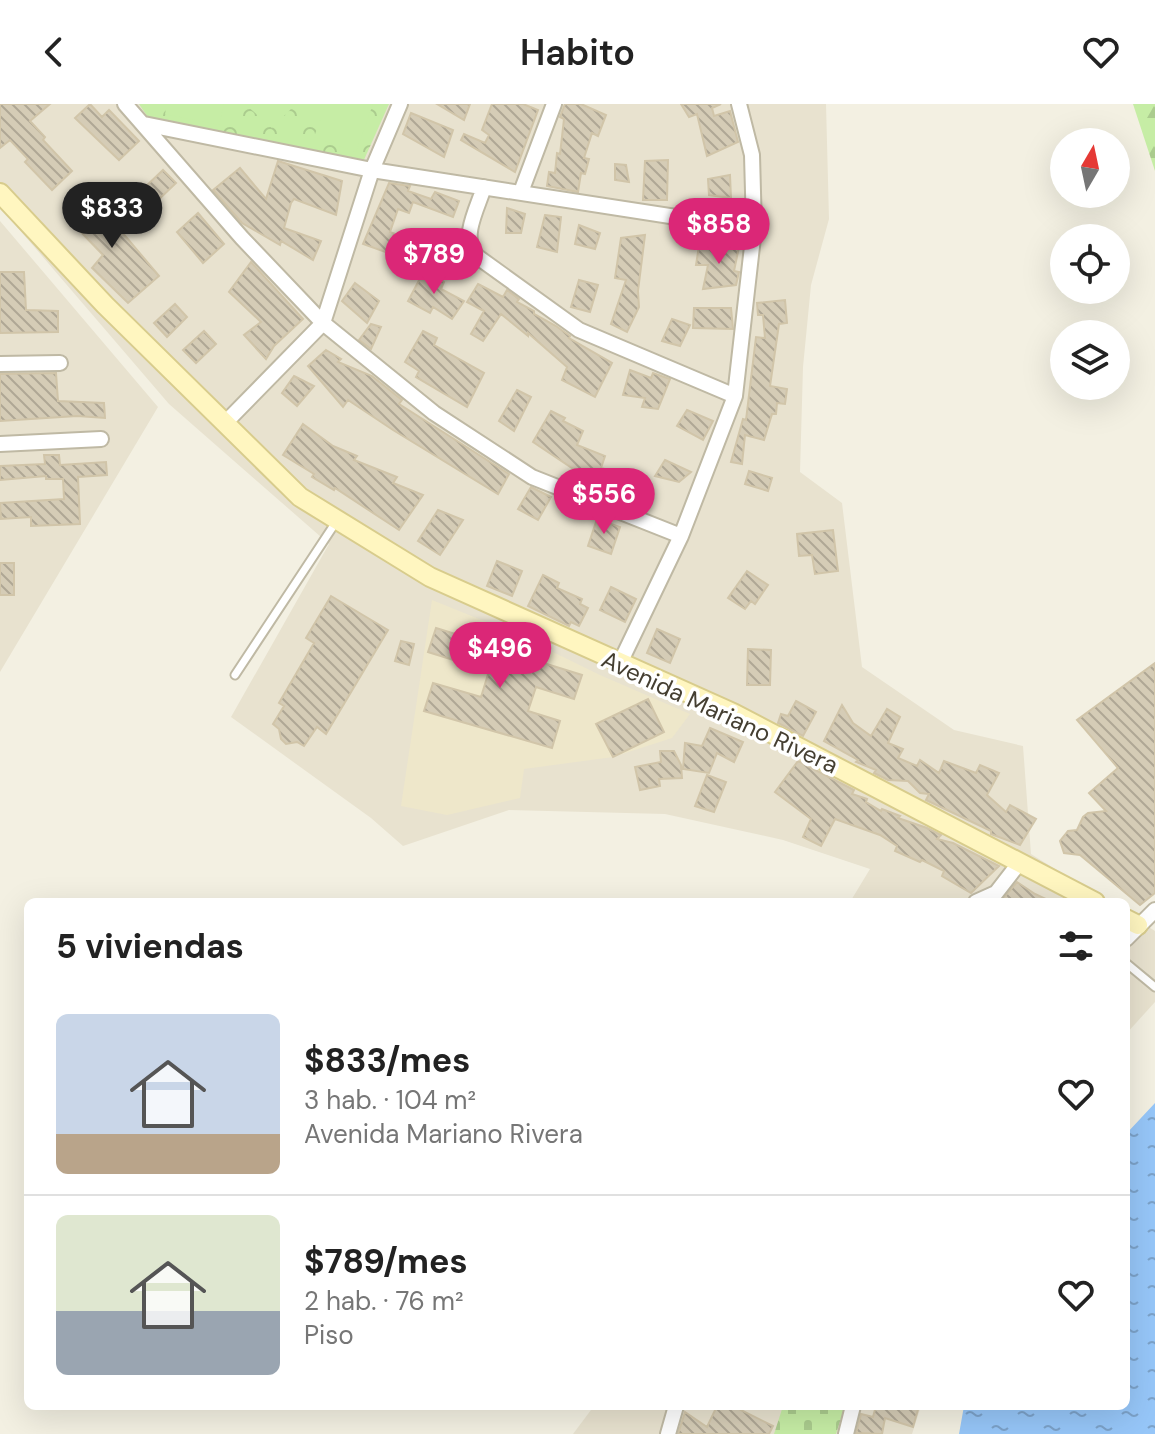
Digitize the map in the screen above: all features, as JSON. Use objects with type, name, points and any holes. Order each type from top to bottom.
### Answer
[{"type":"main road","name":"Avenida Mariano Rivera","points":[[0,193],[105,305],[300,497],[430,577],[733,713],[1088,898]]},
{"type":"street","points":[[125,104],[242,238],[323,323],[434,413],[532,477],[681,536]]},
{"type":"street","points":[[226,422],[323,323],[372,170],[400,104]]},
{"type":"street","points":[[521,192],[554,104]]},
{"type":"street","points":[[620,663],[681,536],[735,396],[754,229],[752,155],[739,104]]},
{"type":"street","points":[[144,124],[372,170],[754,229]]},
{"type":"street","points":[[484,187],[468,237],[469,247],[475,255],[579,330],[735,396]]},
{"type":"street","points":[[0,364],[60,363]]},
{"type":"street","points":[[0,444],[101,439]]},
{"type":"street","points":[[985,898],[996,893],[1020,862]]},
{"type":"street","points":[[1130,927],[1155,910]]},
{"type":"street","points":[[668,1434],[675,1410]]},
{"type":"street","points":[[846,1434],[852,1410]]},
{"type":"lane","points":[[235,675],[337,520]]},
{"type":"lane","points":[[1130,966],[1155,987]]},
{"type":"shaded area","points":[[0,104],[826,104],[829,219],[811,285],[803,367],[800,472],[842,503],[862,667],[954,730],[1023,746],[1031,854],[1102,898],[852,898],[870,869],[783,840],[665,814],[509,810],[403,846],[371,818],[231,717],[329,544],[169,404],[0,207]]},
{"type":"shaded area","points":[[0,221],[158,407],[0,672]]},
{"type":"shaded area","points":[[432,600],[514,633],[690,714],[672,738],[613,757],[524,769],[520,798],[447,815],[401,806]]},
{"type":"shaded area","points":[[1130,915],[1155,931],[1155,1002],[1130,1030]]},
{"type":"shaded area","points":[[591,1410],[920,1410],[912,1434],[573,1434]]},
{"type":"green space","points":[[139,104],[389,104],[363,162],[151,122]]},
{"type":"green space","points":[[167,104],[224,104],[219,125],[165,114]]},
{"type":"green space","points":[[245,104],[296,104],[272,128]]},
{"type":"green space","points":[[326,104],[373,104],[356,152],[314,137]]},
{"type":"green space","points":[[1133,104],[1155,104],[1155,171]]},
{"type":"green space","points":[[782,1410],[844,1410],[836,1434],[774,1434]]},
{"type":"water","points":[[1155,1103],[1155,1434],[959,1434],[963,1410],[1130,1410],[1130,1130]]},
{"type":"building","points":[[0,104],[50,104],[30,121],[72,171],[52,190],[25,162],[28,159],[10,140],[0,148]]},
{"type":"building","points":[[90,104],[102,117],[109,110],[139,141],[119,160],[75,118]]},
{"type":"building","points":[[437,104],[470,104],[464,120]]},
{"type":"building","points":[[492,104],[523,104],[538,110],[515,172],[461,140],[464,134],[485,143],[489,135],[482,130]]},
{"type":"building","points":[[565,104],[581,104],[606,115],[598,136],[592,133],[584,158],[589,159],[585,174],[581,173],[578,192],[547,186],[549,172],[555,173],[557,153],[560,154],[564,119],[560,117]]},
{"type":"building","points":[[681,104],[721,104],[712,108],[714,116],[730,111],[738,142],[707,156],[697,114],[689,117]]},
{"type":"building","points":[[411,113],[453,130],[444,157],[403,134]]},
{"type":"building","points":[[668,160],[667,200],[643,200],[645,161]]},
{"type":"building","points":[[278,161],[342,181],[336,215],[294,199],[291,203],[284,228],[321,241],[313,260],[242,223],[213,190],[240,168],[266,199]]},
{"type":"building","points":[[615,164],[626,165],[629,182],[615,180]]},
{"type":"building","points":[[163,170],[176,183],[156,202],[143,189]]},
{"type":"building","points":[[730,175],[731,198],[709,195],[708,179]]},
{"type":"building","points":[[389,183],[410,186],[408,191],[431,199],[435,192],[459,201],[453,217],[413,202],[409,213],[398,209],[390,232],[398,235],[391,254],[363,244]]},
{"type":"building","points":[[86,189],[98,202],[94,205],[122,232],[159,276],[128,303],[92,268],[103,255],[79,230],[83,227],[65,208]]},
{"type":"building","points":[[507,208],[525,214],[521,233],[506,233]]},
{"type":"building","points":[[198,213],[224,244],[203,263],[177,232]]},
{"type":"building","points":[[545,215],[561,217],[557,252],[537,247]]},
{"type":"building","points":[[579,225],[600,233],[595,249],[575,244]]},
{"type":"building","points":[[645,235],[639,307],[627,332],[611,324],[626,280],[615,278],[621,238]]},
{"type":"building","points":[[699,246],[739,247],[734,271],[739,272],[736,285],[703,289],[708,265],[696,265]]},
{"type":"building","points":[[251,262],[303,319],[274,346],[266,359],[244,335],[261,322],[229,292]]},
{"type":"building","points":[[425,269],[444,282],[441,289],[464,301],[452,319],[433,307],[430,313],[408,301]]},
{"type":"building","points":[[0,272],[24,272],[26,310],[58,311],[58,332],[0,333]]},
{"type":"building","points":[[579,280],[598,285],[590,312],[571,307]]},
{"type":"building","points":[[355,283],[379,301],[367,323],[342,301]]},
{"type":"building","points":[[478,284],[503,297],[507,290],[534,314],[612,363],[595,397],[562,380],[567,367],[501,314],[483,341],[471,334],[484,311],[467,302]]},
{"type":"building","points":[[785,300],[787,323],[779,324],[770,386],[787,389],[785,404],[777,403],[776,414],[772,414],[764,440],[745,435],[742,464],[731,462],[743,419],[746,420],[756,337],[765,338],[763,315],[758,315],[757,303]]},
{"type":"building","points":[[175,304],[187,317],[167,337],[154,323]]},
{"type":"building","points":[[694,308],[731,308],[733,329],[693,328]]},
{"type":"building","points":[[672,319],[690,325],[680,346],[662,341]]},
{"type":"building","points":[[371,324],[381,327],[371,349],[359,340]]},
{"type":"building","points":[[204,331],[216,344],[196,363],[183,350]]},
{"type":"building","points":[[423,331],[437,338],[434,345],[484,373],[467,407],[416,377],[419,371],[405,362]]},
{"type":"building","points":[[326,350],[341,359],[338,362],[372,376],[402,400],[399,404],[509,474],[498,494],[348,400],[343,407],[308,366]]},
{"type":"building","points":[[630,370],[651,378],[653,373],[670,379],[658,409],[642,407],[645,398],[623,395]]},
{"type":"building","points":[[56,373],[58,401],[104,403],[105,418],[77,416],[0,421],[0,374]]},
{"type":"building","points":[[294,376],[314,386],[297,406],[282,393]]},
{"type":"building","points":[[517,390],[531,397],[514,431],[499,421]]},
{"type":"building","points":[[687,410],[713,421],[703,440],[677,426]]},
{"type":"building","points":[[551,411],[583,431],[577,445],[605,456],[601,468],[619,473],[615,486],[575,470],[533,442]]},
{"type":"building","points":[[303,424],[333,446],[357,456],[354,460],[397,477],[393,483],[423,495],[399,530],[335,488],[312,477],[314,474],[283,455]]},
{"type":"building","points":[[44,455],[59,455],[60,465],[106,462],[107,475],[78,477],[80,524],[31,526],[31,517],[1,519],[0,503],[64,499],[63,479],[46,479],[46,476],[0,480],[0,466],[45,464]]},
{"type":"building","points":[[665,460],[691,472],[679,482],[655,476]]},
{"type":"building","points":[[749,471],[772,478],[768,491],[745,484]]},
{"type":"building","points":[[531,487],[551,497],[538,520],[518,509]]},
{"type":"building","points":[[438,510],[463,520],[440,555],[418,541]]},
{"type":"building","points":[[597,519],[620,527],[611,554],[588,546]]},
{"type":"building","points":[[833,530],[838,571],[815,574],[812,555],[799,556],[797,534]]},
{"type":"building","points":[[497,561],[522,571],[512,596],[487,586]]},
{"type":"building","points":[[0,563],[14,563],[14,595],[0,595]]},
{"type":"building","points":[[747,571],[768,585],[755,604],[751,601],[745,609],[728,598]]},
{"type":"building","points":[[543,575],[559,583],[557,588],[582,599],[580,604],[588,608],[579,626],[571,622],[569,626],[528,606]]},
{"type":"building","points":[[611,587],[636,599],[625,622],[600,610]]},
{"type":"building","points":[[331,596],[388,630],[326,734],[317,727],[304,746],[297,742],[286,744],[273,724],[284,706],[279,703],[314,643],[306,638]]},
{"type":"building","points":[[436,628],[497,647],[498,644],[509,649],[508,652],[582,675],[574,699],[536,687],[528,711],[560,721],[552,748],[424,711],[433,683],[481,697],[489,671],[428,652]]},
{"type":"building","points":[[657,629],[680,639],[670,663],[647,653]]},
{"type":"building","points":[[401,641],[414,644],[409,665],[395,661]]},
{"type":"building","points":[[748,649],[771,650],[770,685],[747,685]]},
{"type":"building","points":[[1155,663],[1155,893],[1140,905],[1080,855],[1064,853],[1060,841],[1068,831],[1077,830],[1088,813],[1106,811],[1089,793],[1118,768],[1077,720]]},
{"type":"building","points":[[648,699],[664,732],[613,757],[596,724]]},
{"type":"building","points":[[796,701],[816,712],[803,736],[778,723],[781,714],[788,716]]},
{"type":"building","points":[[842,705],[853,723],[871,736],[887,709],[900,717],[888,743],[903,749],[898,758],[917,766],[920,760],[939,773],[944,761],[976,773],[980,765],[999,773],[987,795],[1006,812],[1010,805],[1036,819],[1020,845],[991,834],[991,831],[926,800],[929,794],[920,793],[908,781],[888,780],[874,773],[876,770],[856,762],[858,760],[824,741]]},
{"type":"building","points":[[710,728],[743,742],[734,762],[717,753],[709,773],[683,769],[685,743],[702,746]]},
{"type":"building","points":[[660,751],[674,751],[681,765],[682,778],[659,779],[660,786],[640,790],[635,767],[661,762]]},
{"type":"building","points":[[798,761],[854,790],[852,794],[867,799],[866,802],[881,811],[927,828],[941,835],[937,839],[953,843],[999,866],[971,893],[942,876],[944,871],[895,851],[897,846],[880,835],[835,819],[821,846],[803,837],[811,819],[775,792]]},
{"type":"building","points":[[707,775],[726,782],[714,812],[695,806]]},
{"type":"building","points":[[1017,882],[1044,898],[1003,898]]},
{"type":"building","points":[[715,1410],[741,1410],[773,1426],[769,1434],[678,1434],[685,1412],[707,1427]]},
{"type":"building","points":[[875,1410],[918,1410],[913,1427],[885,1418],[882,1434],[856,1433],[861,1414],[873,1417]]}]
